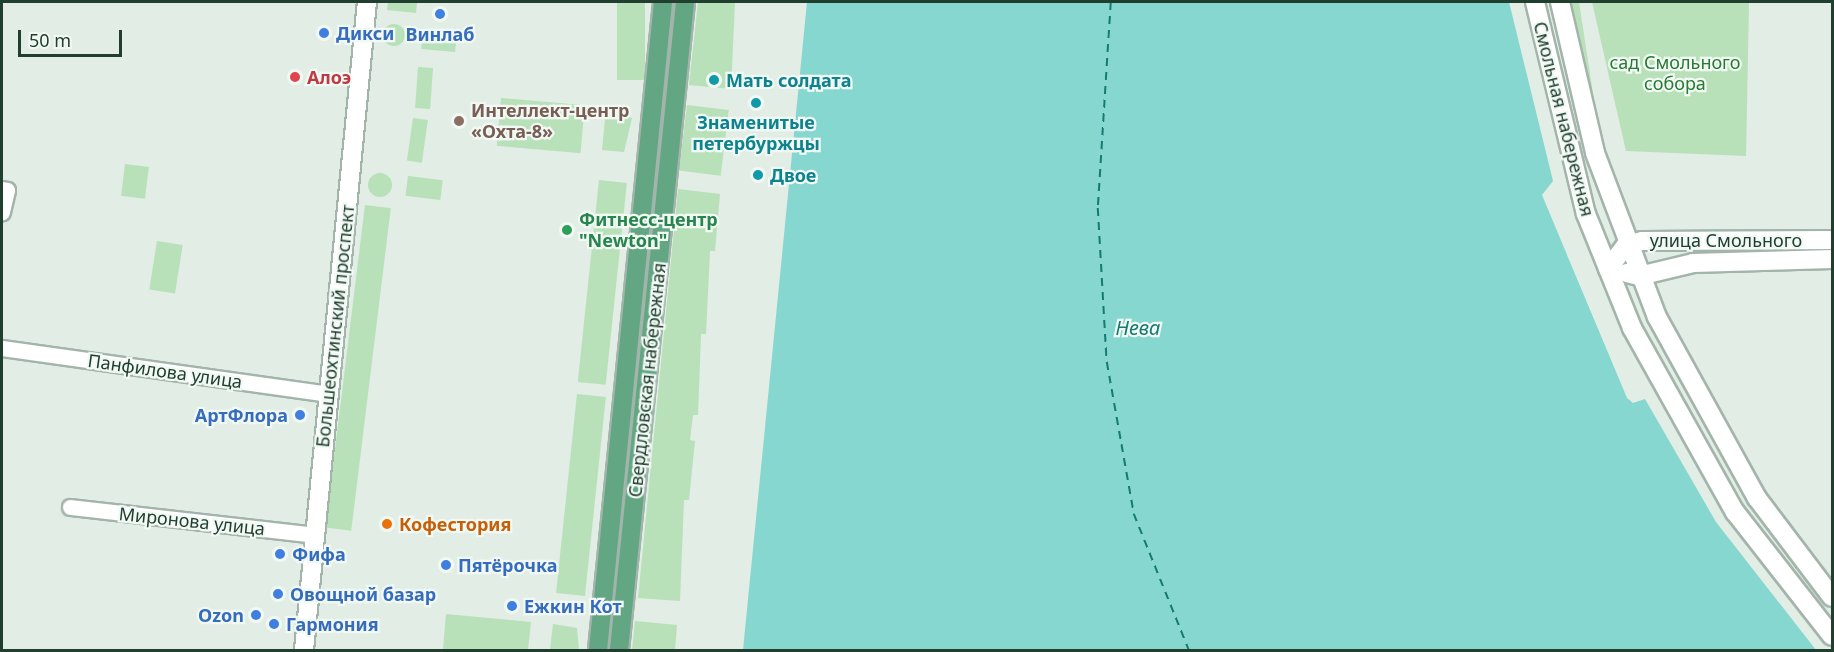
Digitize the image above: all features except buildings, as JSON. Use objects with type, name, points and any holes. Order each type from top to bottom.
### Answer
[{"type":"main road","name":"Большеохтинский проспект","points":[[304,651],[367,2]]},
{"type":"main road","name":"Свердловская набережная","points":[[598,651],[663,2]]},
{"type":"main road","name":"Свердловская набережная","points":[[619,651],[686,2]]},
{"type":"main road","name":"Смольная набережная","points":[[1535,2],[1569,155],[1608,268],[1698,454],[1774,566],[1833,636]]},
{"type":"main road","name":"Смольная набережная","points":[[1560,2],[1595,153],[1639,276],[1727,449],[1833,597]]},
{"type":"main road","name":"улица Смольного","points":[[1833,240],[1662,239],[1626,245],[1608,268],[1639,276],[1693,263],[1833,259]]},
{"type":"street","points":[[2,189],[7,190],[2,212]]},
{"type":"street","name":"Панфилова улица","points":[[2,348],[329,394]]},
{"type":"street","name":"Миронова улица","points":[[70,507],[315,535]]},
{"type":"green space","points":[[388,2],[417,2],[416,13],[387,10]]},
{"type":"green space","points":[[617,2],[645,2],[645,80],[617,80]]},
{"type":"green space","points":[[698,2],[735,2],[731,89],[689,85]]},
{"type":"green space","points":[[1571,2],[1579,2],[1597,120],[1581,54]]},
{"type":"green space","name":"сад Смольного собора","points":[[1592,2],[1749,2],[1746,156],[1626,151]]},
{"type":"green space","points":[[390,24],[398,24],[405,31],[405,39],[398,46],[390,46],[383,39],[383,31]]},
{"type":"green space","points":[[423,29],[457,32],[455,52],[421,49]]},
{"type":"green space","points":[[418,67],[433,68],[430,109],[415,108]]},
{"type":"green space","points":[[501,98],[585,105],[580,153],[497,146]]},
{"type":"green space","points":[[687,105],[729,110],[721,176],[679,171]]},
{"type":"green space","points":[[606,109],[632,118],[624,152],[602,150]]},
{"type":"green space","points":[[413,118],[428,120],[422,163],[407,161]]},
{"type":"green space","points":[[125,164],[149,167],[145,199],[121,196]]},
{"type":"green space","points":[[380,173],[389,176],[392,185],[389,194],[380,197],[371,194],[368,185],[371,176]]},
{"type":"green space","points":[[408,176],[443,180],[440,200],[406,196]]},
{"type":"green space","points":[[599,180],[627,183],[606,385],[578,382]]},
{"type":"green space","points":[[678,189],[720,194],[715,251],[710,251],[706,334],[701,334],[698,415],[693,415],[690,440],[695,441],[689,500],[684,500],[680,601],[638,598]]},
{"type":"green space","points":[[365,205],[391,208],[351,531],[325,528]]},
{"type":"green space","points":[[157,241],[183,245],[175,293],[149,289]]},
{"type":"green space","points":[[577,394],[606,397],[585,596],[556,593]]},
{"type":"green space","points":[[446,614],[531,622],[528,650],[443,650]]},
{"type":"green space","points":[[635,621],[677,625],[675,650],[632,650]]},
{"type":"green space","points":[[553,624],[577,628],[579,650],[550,650]]},
{"type":"water","name":"Нева","points":[[807,2],[1509,2],[1553,181],[1542,195],[1627,398],[1633,403],[1645,399],[1716,522],[1816,650],[743,650]]},
{"type":"pier","points":[[1570,254],[1606,340],[1604,341],[1567,255]]},
{"type":"ferry route","points":[[1111,2],[1098,208],[1107,362],[1134,514],[1189,650]]},
{"type":"place","name":"Винлаб","points":[[440,14]]},
{"type":"place","name":"Дикси","points":[[324,33]]},
{"type":"place","name":"Алоэ","points":[[295,77]]},
{"type":"place","name":"Мать солдата","points":[[714,80]]},
{"type":"place","name":"Знаменитые петербуржцы","points":[[756,103]]},
{"type":"place","name":"Интеллект-центр «Охта-8»","points":[[459,121]]},
{"type":"place","name":"Двое","points":[[758,175]]},
{"type":"place","name":"Фитнесс-центр \"Newton\"","points":[[567,230]]},
{"type":"place","name":"АртФлора","points":[[300,415]]},
{"type":"place","name":"Кофестория","points":[[387,524]]},
{"type":"place","name":"Фифа","points":[[280,554]]},
{"type":"place","name":"Пятёрочка","points":[[446,565]]},
{"type":"place","name":"Овощной базар","points":[[278,594]]},
{"type":"place","name":"Ежкин Кот","points":[[512,606]]},
{"type":"place","name":"Ozon","points":[[256,615]]},
{"type":"place","name":"Гармония","points":[[274,624]]}]
